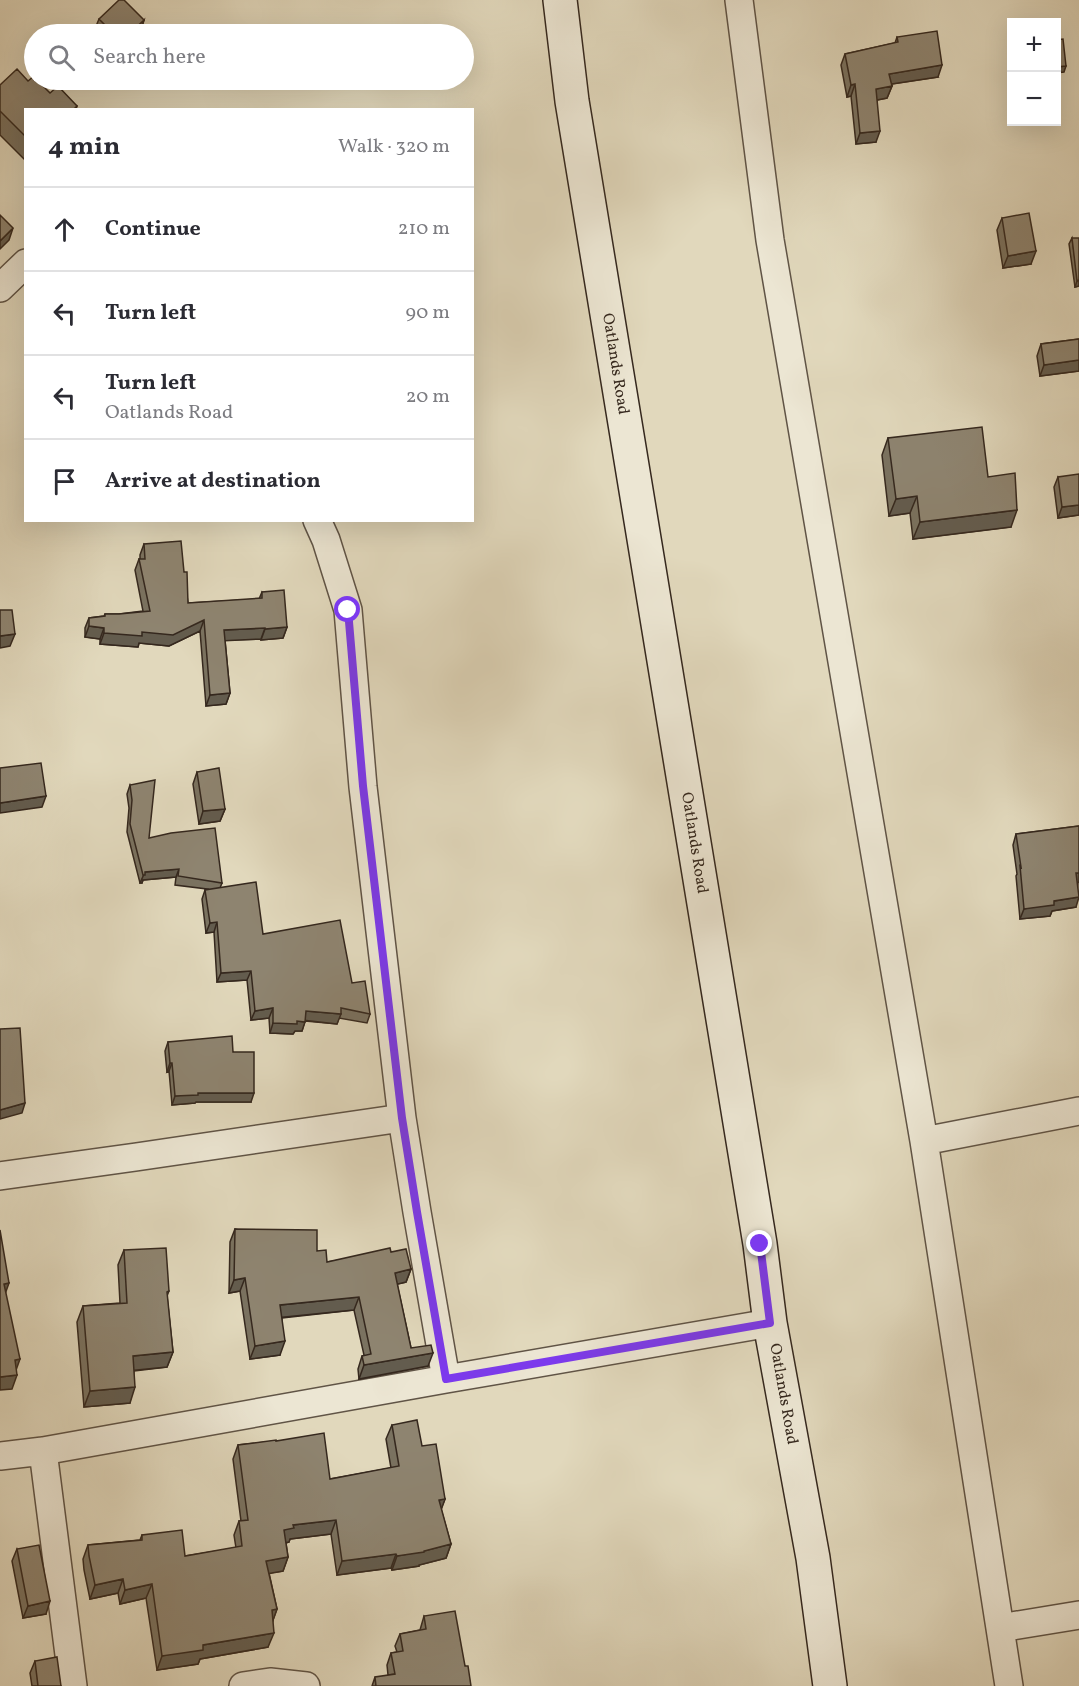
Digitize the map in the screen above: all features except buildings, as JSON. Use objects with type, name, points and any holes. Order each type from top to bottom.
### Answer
[{"type":"street","name":"Oatlands Road","points":[[560,0],[574,112],[760,1244],[770,1323],[813,1558],[830,1686]]},
{"type":"street","points":[[739,0],[770,240],[924,1141],[1010,1686]]},
{"type":"street","points":[[0,288],[24,265]]},
{"type":"street","points":[[318,522],[326,540],[348,610],[363,786],[402,1118],[446,1379]]},
{"type":"street","points":[[924,1141],[1079,1111]]},
{"type":"street","points":[[0,1176],[402,1118]]},
{"type":"street","points":[[0,1456],[43,1451],[770,1323]]},
{"type":"street","points":[[43,1451],[73,1686]]},
{"type":"street","points":[[1000,1628],[1079,1615]]},
{"type":"street","points":[[243,1686],[270,1682],[306,1686]]},
{"type":"route","points":[[348,610],[363,786],[402,1118],[446,1379],[770,1323],[760,1244]]}]
